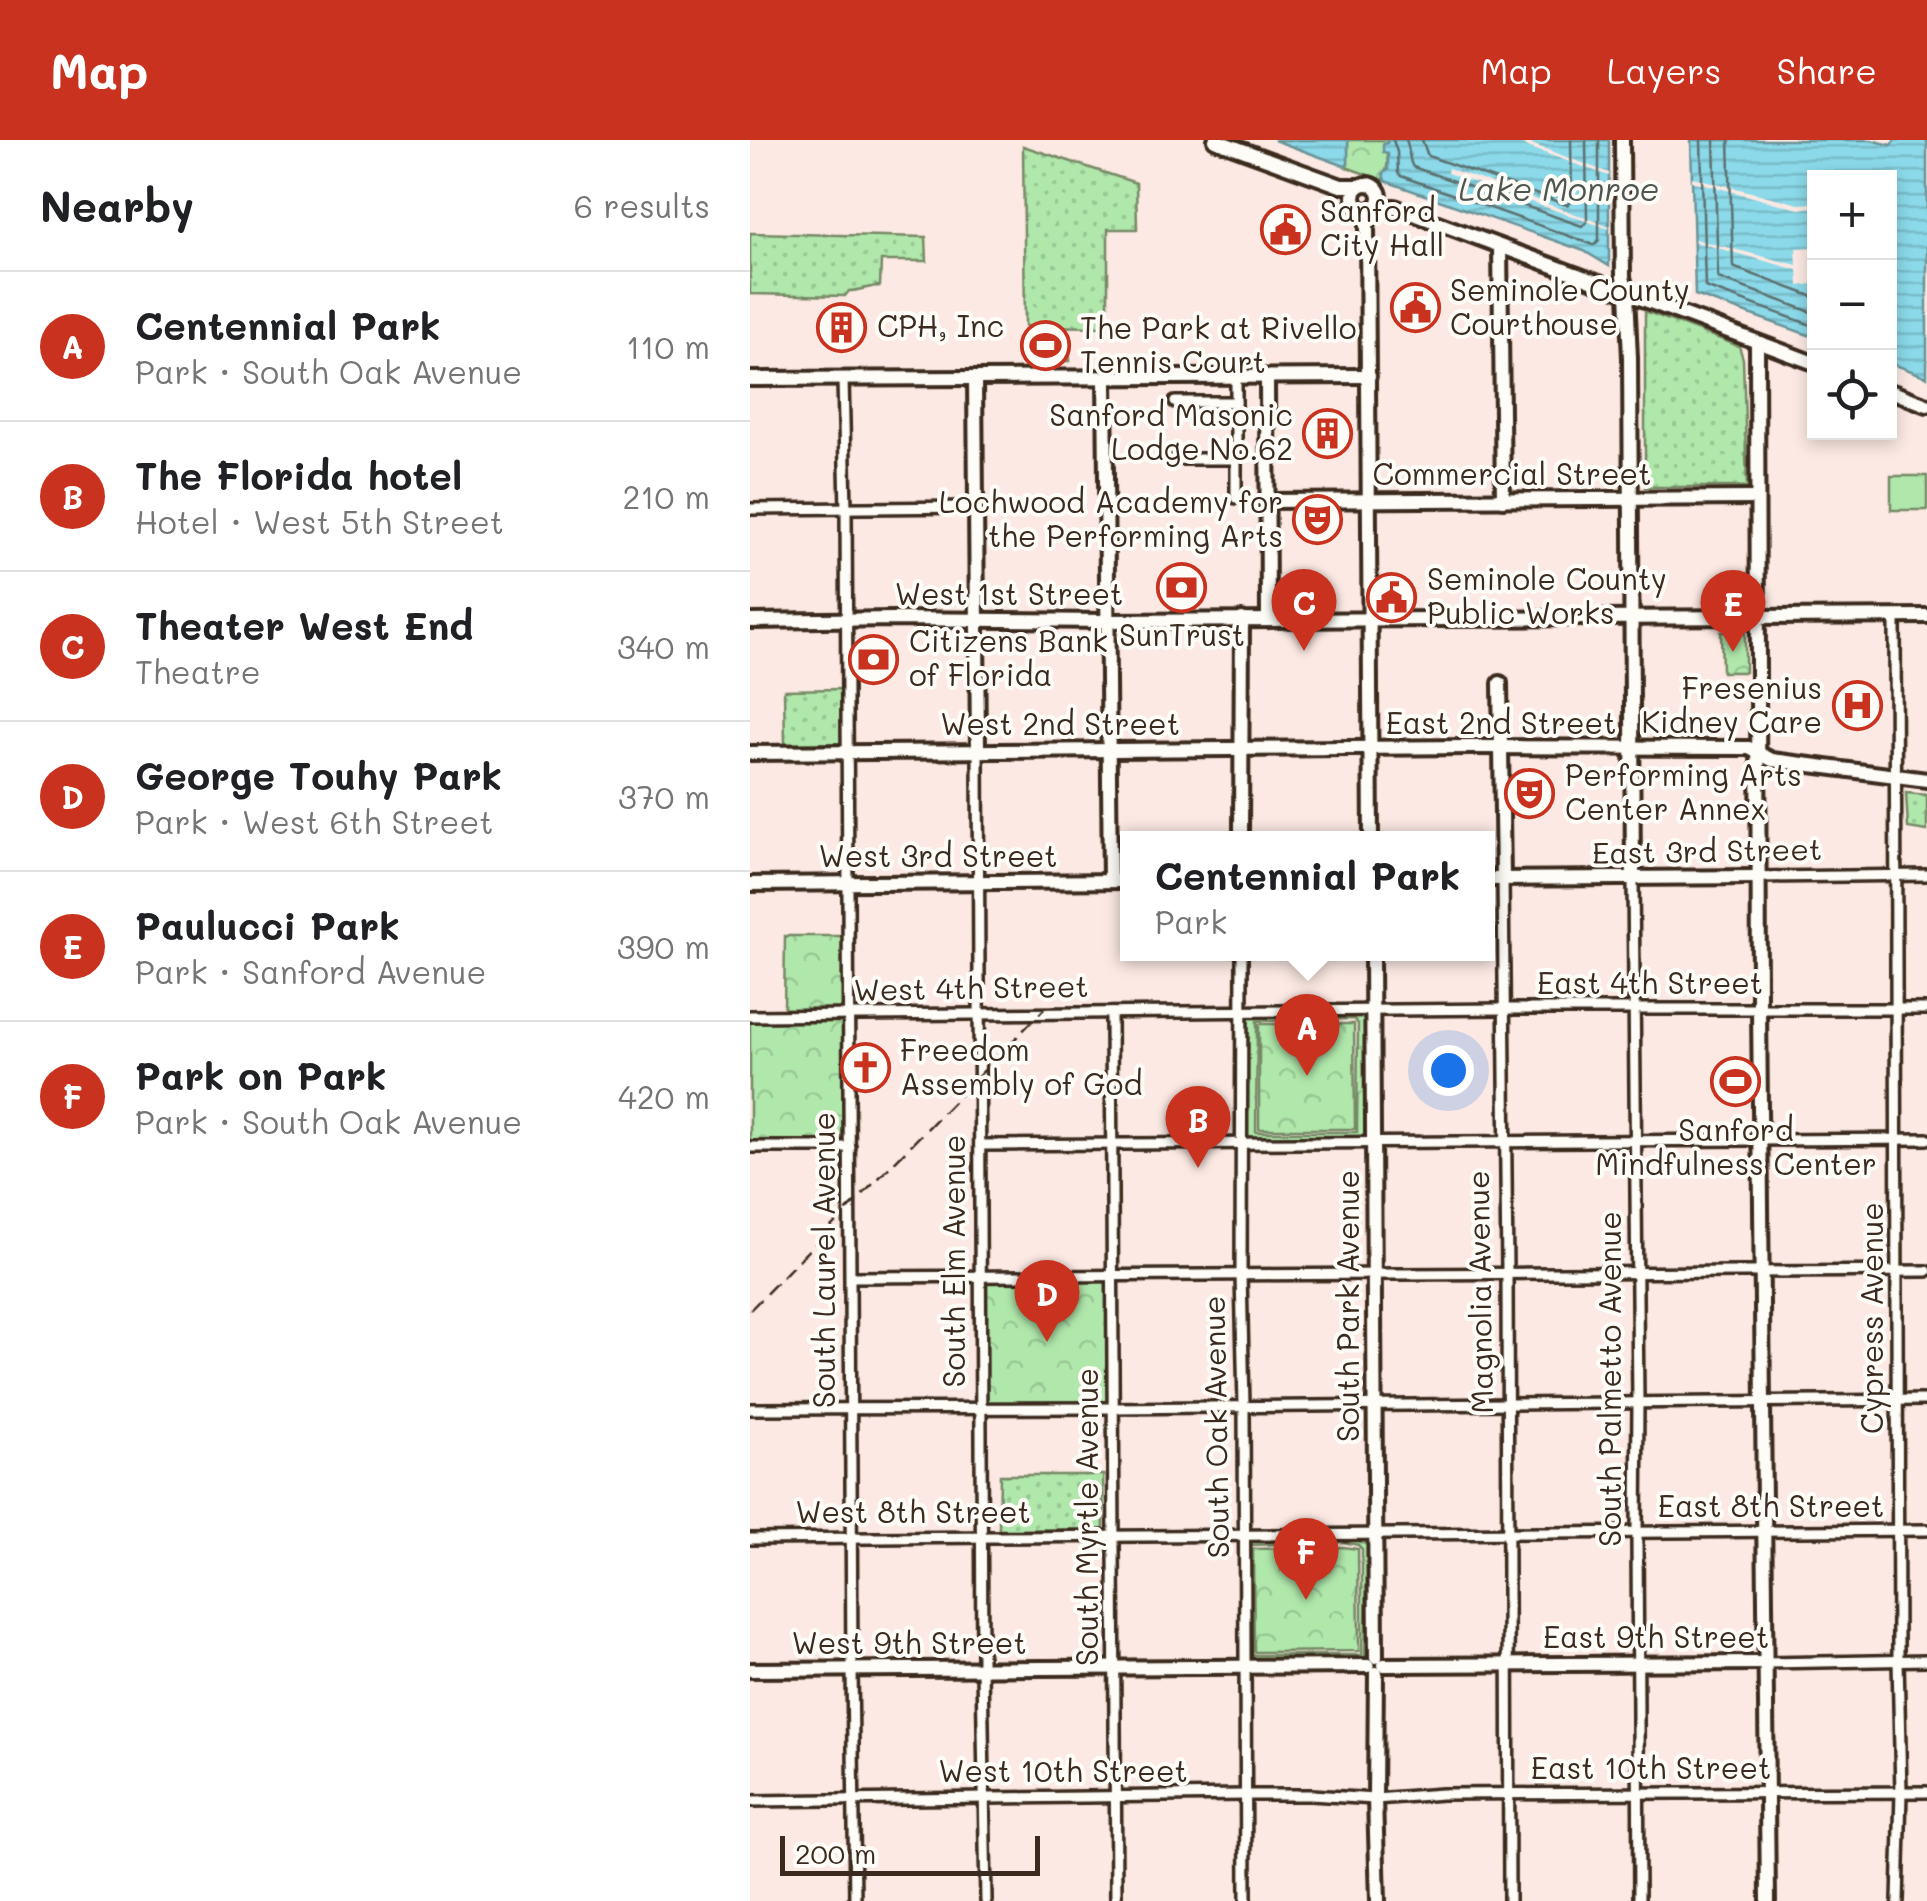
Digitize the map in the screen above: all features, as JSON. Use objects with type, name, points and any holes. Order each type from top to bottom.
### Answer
[{"type":"street","points":[[1215,140],[1340,186],[1373,186],[1376,202],[1366,226]]},
{"type":"street","name":"South Palmetto Avenue","points":[[1622,140],[1624,277],[1630,358],[1634,748],[1639,1901]]},
{"type":"street","points":[[1340,186],[1366,210],[1376,202]]},
{"type":"street","points":[[1360,186],[1355,192],[1366,226],[1369,376],[1371,831]]},
{"type":"street","points":[[1376,202],[1807,360]]},
{"type":"street","points":[[1500,246],[1502,500]]},
{"type":"street","points":[[1757,342],[1768,1901]]},
{"type":"street","points":[[750,379],[1369,376]]},
{"type":"street","points":[[1236,377],[1236,498]]},
{"type":"street","points":[[1267,377],[1268,620]]},
{"type":"street","name":"South Elm Avenue","points":[[975,378],[986,1901]]},
{"type":"street","points":[[1106,378],[1110,881]]},
{"type":"street","name":"South Laurel Avenue","points":[[843,379],[856,1901]]},
{"type":"street","points":[[1897,393],[1927,404]]},
{"type":"street","points":[[1175,402],[1236,402]]},
{"type":"street","points":[[1175,459],[1236,459]]},
{"type":"street","name":"Commercial Street","points":[[1268,501],[1756,498]]},
{"type":"street","points":[[750,509],[978,508]]},
{"type":"street","name":"Cypress Avenue","points":[[1895,616],[1901,1792],[1898,1901]]},
{"type":"street","name":"West 1st Street","points":[[750,620],[1927,616]]},
{"type":"street","points":[[1241,831],[1242,620]]},
{"type":"street","name":"Magnolia Avenue","points":[[1500,684],[1509,1901]]},
{"type":"street","name":"East 2nd Street","points":[[1370,749],[1748,748],[1772,760],[1927,780]]},
{"type":"street","name":"West 2nd Street","points":[[750,753],[1370,749]]},
{"type":"street","name":"East 3rd Street","points":[[1495,878],[1927,875]]},
{"type":"street","name":"West 3rd Street","points":[[750,884],[1120,881]]},
{"type":"street","name":"South Oak Avenue","points":[[1242,961],[1246,1901]]},
{"type":"street","name":"South Park Avenue","points":[[1372,961],[1378,1901]]},
{"type":"street","name":"East 4th Street","points":[[1372,1012],[1927,1009]]},
{"type":"street","name":"West 4th Street","points":[[750,1016],[1372,1012]]},
{"type":"street","name":"South Myrtle Avenue","points":[[1111,1013],[1116,1901]]},
{"type":"street","points":[[980,1145],[1927,1138]]},
{"type":"street","points":[[750,1147],[850,1147]]},
{"type":"street","points":[[851,1277],[1927,1271]]},
{"type":"street","points":[[750,1409],[1927,1400]]},
{"type":"street","name":"East 8th Street","points":[[1376,1535],[1927,1530]]},
{"type":"street","name":"West 8th Street","points":[[750,1539],[1376,1535]]},
{"type":"street","name":"East 9th Street","points":[[1376,1665],[1927,1660]]},
{"type":"street","name":"West 9th Street","points":[[750,1670],[1376,1665]]},
{"type":"street","name":"East 10th Street","points":[[1376,1799],[1442,1794],[1927,1792]]},
{"type":"street","name":"West 10th Street","points":[[750,1801],[1245,1795],[1376,1799]]},
{"type":"green space","points":[[1348,140],[1388,140],[1384,144],[1388,162],[1385,181],[1346,167]]},
{"type":"green space","points":[[1023,146],[1136,183],[1137,229],[1108,229],[1108,327],[1025,326]]},
{"type":"green space","points":[[750,233],[926,237],[927,261],[881,261],[880,286],[849,291],[845,296],[750,294]]},
{"type":"green space","points":[[1645,311],[1739,346],[1743,359],[1747,487],[1645,487]]},
{"type":"green space","name":"The Park at Rivello Tennis Court","points":[[1069,335],[1070,361],[1021,362],[1021,336]]},
{"type":"green space","points":[[1891,476],[1927,476],[1927,510],[1891,510]]},
{"type":"green space","points":[[1721,632],[1745,632],[1745,672],[1722,672]]},
{"type":"green space","points":[[840,689],[841,743],[785,744],[784,690]]},
{"type":"green space","points":[[1906,793],[1927,795],[1927,831],[1908,828]]},
{"type":"green space","points":[[785,936],[843,936],[843,1010],[784,1010]]},
{"type":"green space","points":[[1246,1016],[1368,1016],[1368,1137],[1246,1138]],"holes":[[[1354,1019],[1358,1024],[1357,1132],[1256,1132],[1257,1021]]]},
{"type":"green space","points":[[843,1020],[845,1142],[750,1142],[750,1021]]},
{"type":"green space","points":[[1259,1024],[1354,1024],[1355,1129],[1259,1129]]},
{"type":"green space","points":[[985,1281],[1108,1281],[1109,1404],[984,1403]]},
{"type":"green space","points":[[1000,1475],[1103,1475],[1104,1529],[999,1530]]},
{"type":"green space","points":[[1360,1539],[1368,1546],[1365,1658],[1250,1661],[1248,1541]],"holes":[[[1251,1545],[1358,1545],[1362,1549],[1362,1655],[1251,1655]]]},
{"type":"green space","points":[[1253,1549],[1358,1549],[1359,1651],[1254,1652]]},
{"type":"water","points":[[1274,140],[1348,140],[1348,164],[1345,166]]},
{"type":"water","name":"Lake Monroe","points":[[1388,140],[1609,140],[1609,266],[1584,251],[1385,181],[1388,153],[1383,152],[1383,144]]},
{"type":"water","name":"Lake Monroe","points":[[1691,140],[1871,140],[1891,145],[1895,140],[1927,140],[1927,377],[1897,366],[1897,170],[1807,170],[1807,335],[1695,295]]},
{"type":"pier","points":[[1508,140],[1521,140],[1609,176]]},
{"type":"pier","points":[[1448,168],[1609,226],[1609,229],[1447,173]]},
{"type":"pier","points":[[1692,177],[1807,203],[1807,208],[1799,209],[1692,181]]},
{"type":"pier","points":[[1694,239],[1797,265],[1796,248],[1807,247],[1807,285],[1799,286],[1798,270]]},
{"type":"railway","points":[[750,1310],[1044,1009]]},
{"type":"place","name":"Sanford City Hall","points":[[1285,229]]},
{"type":"place","name":"Seminole County Courthouse","points":[[1415,308]]},
{"type":"place","name":"CPH, Inc","points":[[842,327]]},
{"type":"place","name":"The Park at Rivello Tennis Court","points":[[1045,346]]},
{"type":"place","name":"Sanford Masonic Lodge No.62","points":[[1328,433]]},
{"type":"place","name":"Lochwood Academy for the Performing Arts","points":[[1318,520]]},
{"type":"place","name":"SunTrust","points":[[1182,587]]},
{"type":"place","name":"Seminole County Public Works","points":[[1392,597]]},
{"type":"place","name":"Theater West End","points":[[1304,651]]},
{"type":"place","name":"Paulucci Park","points":[[1733,652]]},
{"type":"place","name":"Citizens Bank of Florida","points":[[874,659]]},
{"type":"place","name":"Fresenius Kidney Care","points":[[1857,706]]},
{"type":"place","name":"Performing Arts Center Annex","points":[[1530,793]]},
{"type":"place","name":"Freedom Assembly of God","points":[[865,1068]]},
{"type":"place","name":"Centennial Park","points":[[1307,1076]]},
{"type":"place","name":"Sanford Mindfulness Center","points":[[1736,1082]]},
{"type":"place","name":"The Florida hotel","points":[[1198,1168]]},
{"type":"place","name":"George Touhy Park","points":[[1047,1342]]},
{"type":"place","name":"Park on Park","points":[[1306,1600]]}]
